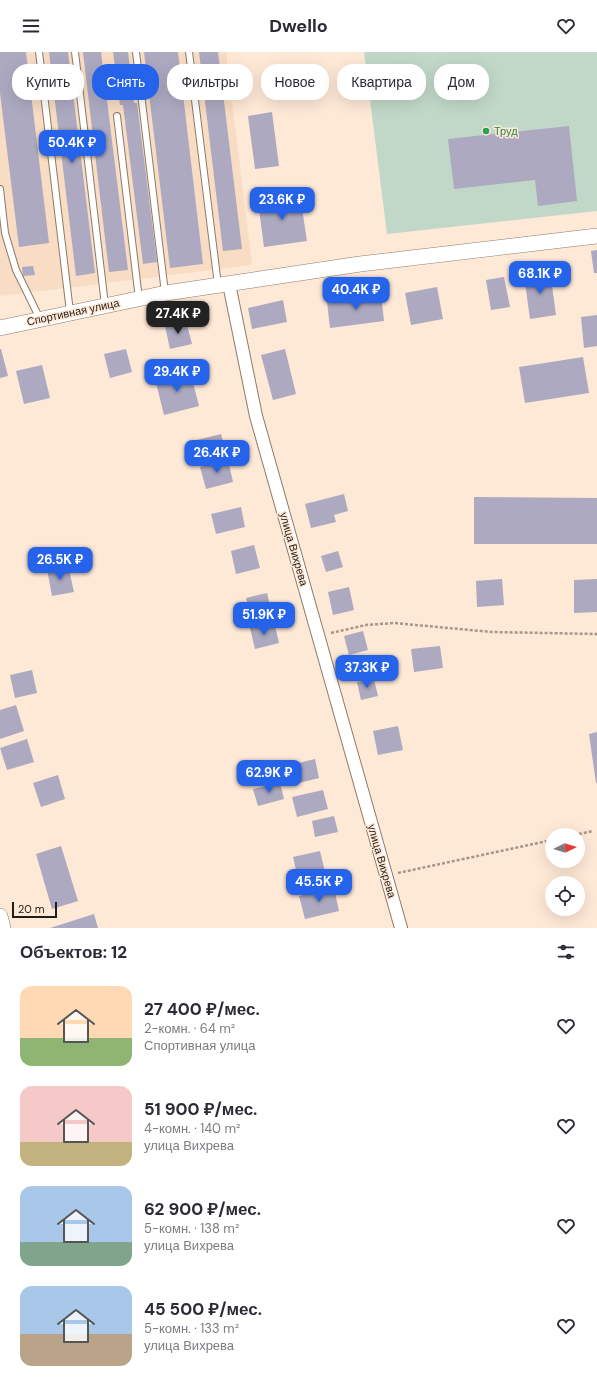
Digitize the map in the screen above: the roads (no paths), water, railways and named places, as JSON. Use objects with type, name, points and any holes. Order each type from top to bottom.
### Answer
[{"type":"street","name":"Спортивная улица","points":[[0,328],[40,318],[166,293],[360,264],[597,236]]},
{"type":"street","name":"улица Вихрева","points":[[223,285],[256,416],[401,928]]},
{"type":"street","points":[[0,916],[3,928]]},
{"type":"lane","points":[[39,52],[70,312]]},
{"type":"lane","points":[[75,52],[105,305]]},
{"type":"lane","points":[[136,52],[166,293]]},
{"type":"lane","points":[[189,52],[223,285]]},
{"type":"lane","points":[[117,116],[139,298]]},
{"type":"lane","points":[[0,190],[5,233],[16,270],[40,318]]},
{"type":"place","name":"Труд","points":[[486,131]]}]
